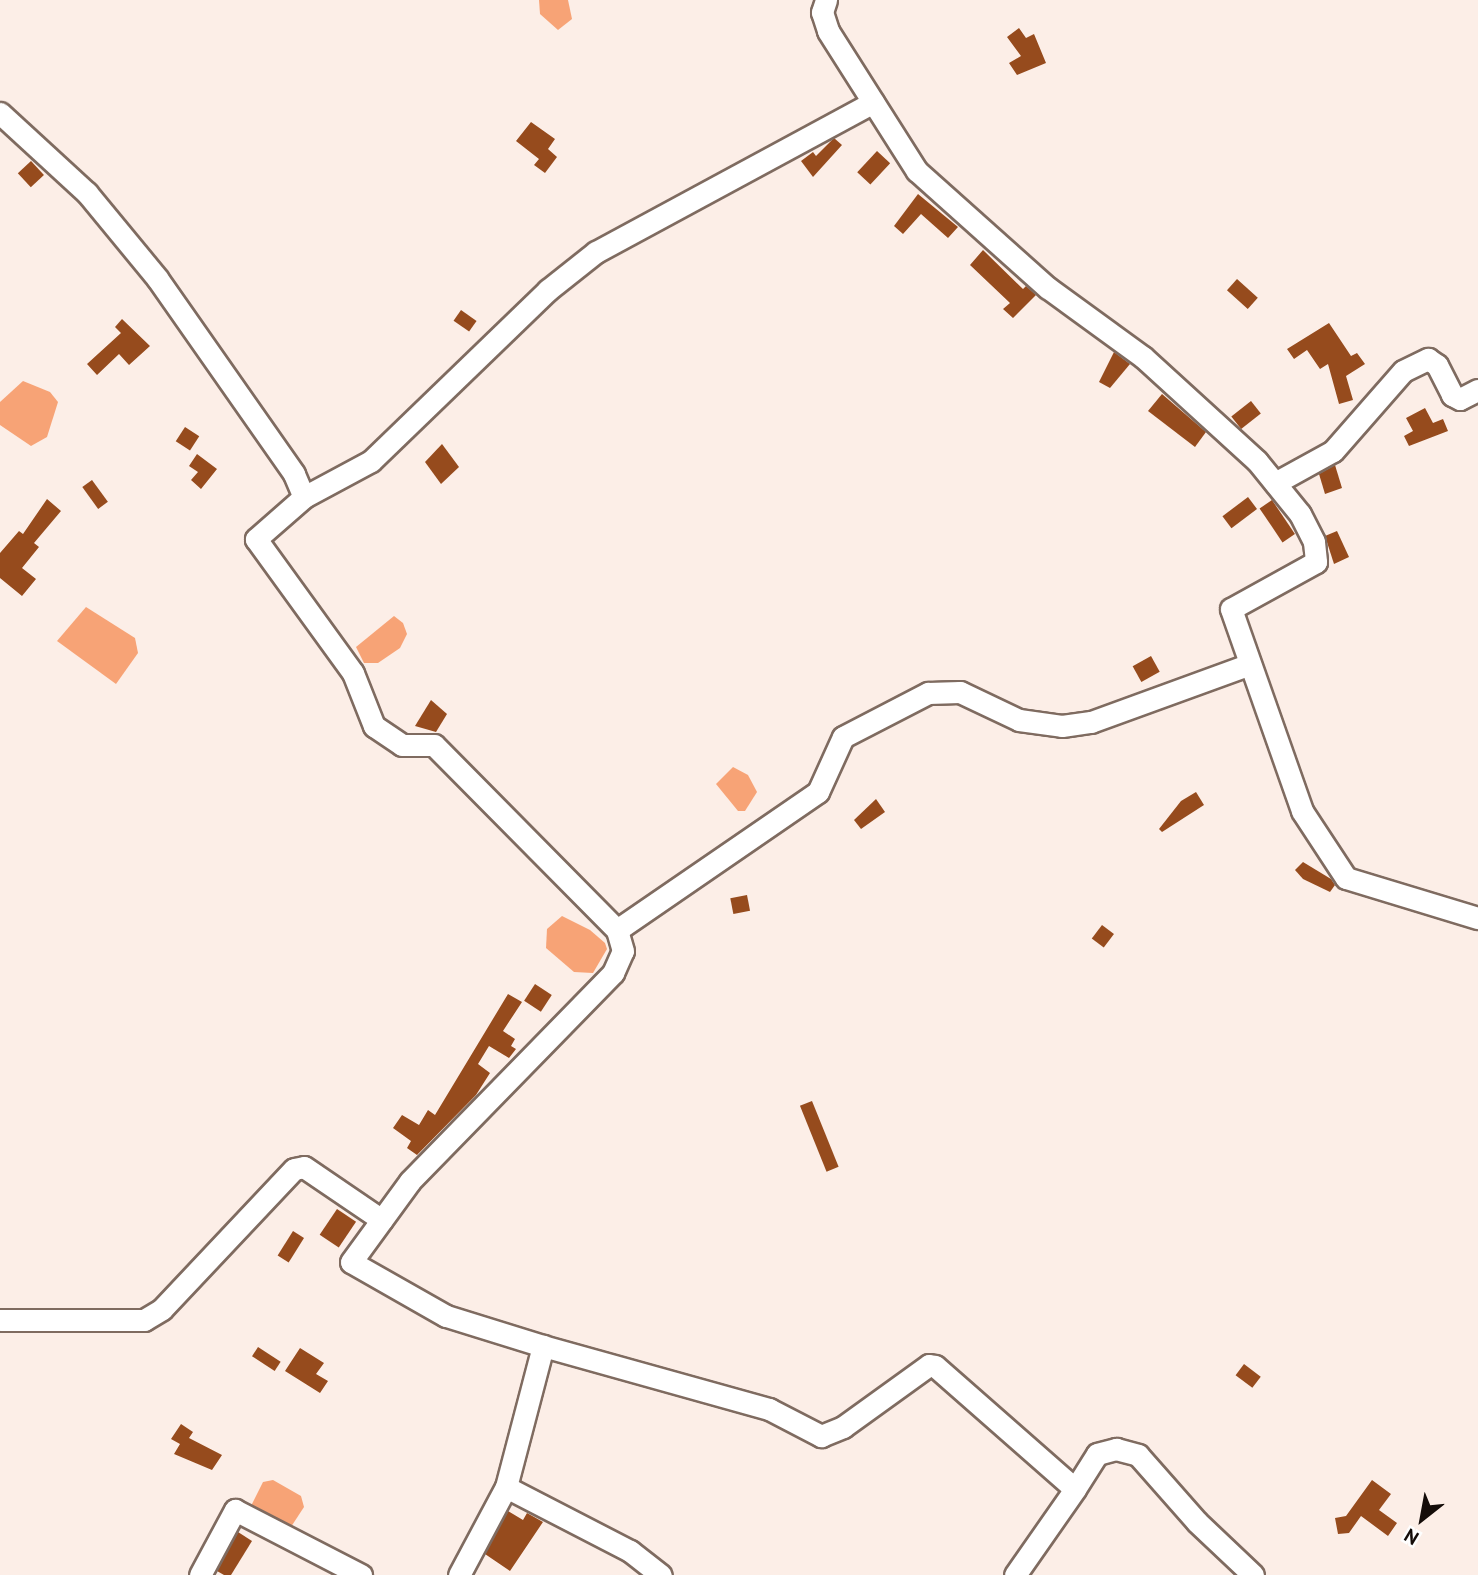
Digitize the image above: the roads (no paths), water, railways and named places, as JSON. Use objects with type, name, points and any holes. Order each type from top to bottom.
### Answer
[{"type":"street","points":[[825,0],[822,12],[828,32],[918,171],[1048,288],[1143,357],[1257,461],[1300,514],[1314,542],[1316,562],[1231,610],[1248,665],[1302,811],[1346,878],[1478,918]]},
{"type":"street","points":[[873,102],[596,252],[548,290],[372,461],[304,497],[256,539],[353,673],[374,726],[402,745],[434,745],[617,930],[623,951],[613,973],[410,1181],[351,1262],[446,1316],[769,1409],[821,1436],[843,1427],[929,1365],[935,1366],[1075,1489]]},
{"type":"street","points":[[0,113],[87,193],[158,278],[294,474],[304,497]]},
{"type":"street","points":[[1275,483],[1333,451],[1403,371],[1428,359],[1437,365],[1452,395],[1460,399],[1478,390]]},
{"type":"street","points":[[617,930],[818,792],[842,737],[928,693],[960,692],[1019,720],[1062,726],[1091,722],[1248,665]]},
{"type":"street","points":[[0,1320],[144,1320],[162,1309],[294,1169],[304,1167],[382,1220]]},
{"type":"street","points":[[459,1575],[506,1487],[543,1346]]},
{"type":"street","points":[[1015,1575],[1097,1454],[1116,1449],[1138,1455],[1197,1522],[1253,1575]]},
{"type":"street","points":[[506,1487],[630,1551],[661,1575]]},
{"type":"street","points":[[200,1575],[235,1510],[361,1575]]}]
